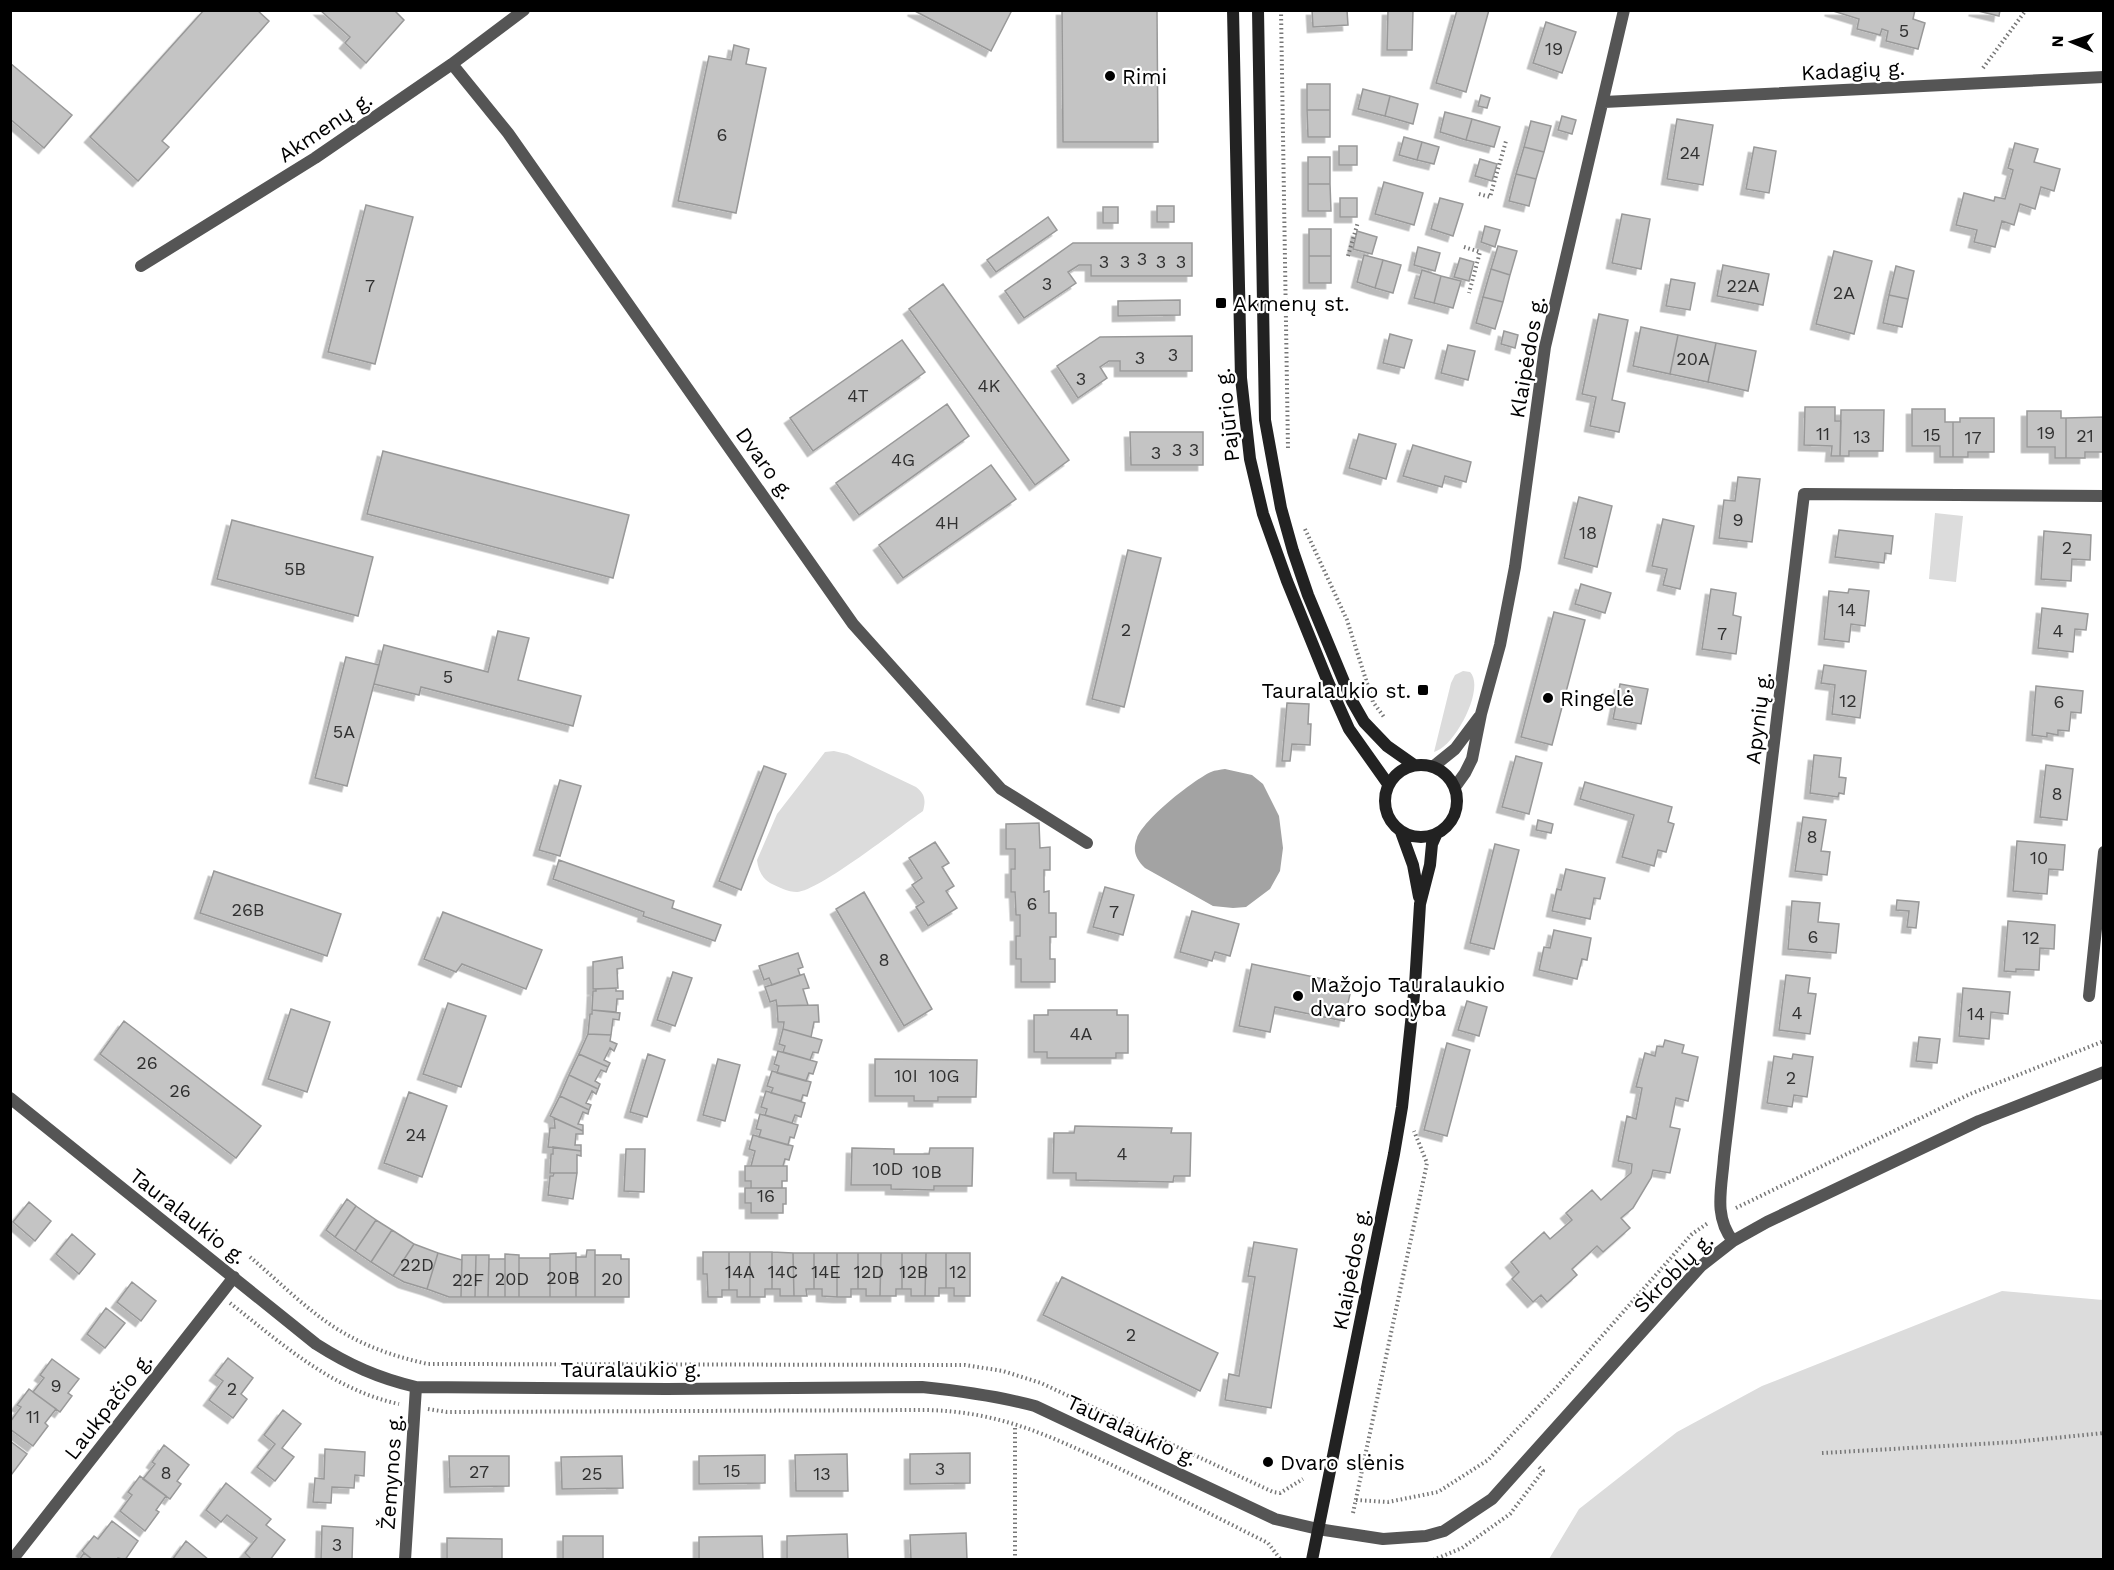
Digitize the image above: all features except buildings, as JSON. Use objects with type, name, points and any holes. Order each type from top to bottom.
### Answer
[{"type":"main road","name":"Pajūrio g.","points":[[1233,10],[1241,378],[1250,459],[1263,514],[1328,682],[1349,729],[1388,784]]},
{"type":"main road","name":"Pajūrio g.","points":[[1258,10],[1265,420],[1281,508],[1308,595],[1352,701],[1364,722],[1387,746],[1414,765]]},
{"type":"main road","points":[[1420,904],[1430,866],[1432,844],[1436,835],[1453,820],[1458,798],[1455,787],[1442,771],[1434,766],[1414,765],[1395,775],[1388,784],[1385,806],[1388,816],[1401,832],[1413,837],[1425,838],[1436,835]]},
{"type":"main road","points":[[1401,832],[1413,865],[1420,904]]},
{"type":"main road","name":"Klaipėdos g.","points":[[1312,1560],[1402,1107],[1415,985],[1420,904]]},
{"type":"street","name":"Akmenų g.","points":[[141,266],[315,158],[452,64],[524,10]]},
{"type":"street","name":"Klaipėdos g.","points":[[1455,787],[1472,759],[1481,714],[1500,645],[1515,567],[1545,347],[1624,10]]},
{"type":"street","name":"Dvaro g.","points":[[452,64],[508,133],[853,624],[1001,789],[1087,843]]},
{"type":"street","name":"Kadagių g.","points":[[1604,102],[2103,77]]},
{"type":"street","name":"Apynių g.","points":[[1733,1241],[1724,1230],[1720,1216],[1724,1157],[1804,494],[2103,496]]},
{"type":"street","name":"Klaipėdos g.","points":[[1434,766],[1455,749],[1481,714]]},
{"type":"street","points":[[2089,996],[2103,852]]},
{"type":"street","name":"Skroblų g.","points":[[1318,1529],[1383,1539],[1426,1536],[1444,1530],[1469,1516],[1492,1499],[1701,1266],[1733,1241],[1767,1222],[1979,1121],[2103,1072]]},
{"type":"street","name":"Tauralaukio g.","points":[[10,1098],[316,1344],[347,1363],[386,1380],[416,1387],[922,1388],[1002,1397],[1035,1406],[1275,1519],[1318,1529]]},
{"type":"street","name":"Laukpačio g.","points":[[12,1560],[234,1277]]},
{"type":"street","name":"Žemynos g.","points":[[405,1560],[416,1387]]},
{"type":"path","points":[[1281,10],[1288,451]]},
{"type":"path","points":[[1972,83],[2026,10]]},
{"type":"path","points":[[1479,194],[1490,197],[1506,150],[1506,141]]},
{"type":"path","points":[[1348,256],[1358,222]]},
{"type":"path","points":[[1464,248],[1480,252],[1469,293]]},
{"type":"path","points":[[1301,521],[1347,620],[1373,702],[1385,718]]},
{"type":"path","points":[[1353,1513],[1427,1163],[1412,1127]]},
{"type":"path","points":[[220,1295],[307,1364],[370,1396],[415,1408],[447,1412],[951,1411],[1016,1425],[1043,1433],[1268,1543],[1281,1560]]},
{"type":"path","points":[[1015,1560],[1016,1425]]},
{"type":"path","points":[[1822,1453],[2014,1442],[2103,1433]]},
{"type":"shaded area","points":[[1935,513],[1963,516],[1956,582],[1929,579]]},
{"type":"shaded area","points":[[1463,671],[1470,672],[1474,680],[1471,703],[1466,716],[1450,740],[1434,752],[1451,683],[1455,675]]},
{"type":"shaded area","points":[[834,751],[847,754],[916,787],[924,798],[923,811],[823,881],[797,892],[783,889],[765,879],[759,870],[757,860],[777,814],[825,752]]},
{"type":"shaded area","points":[[1225,769],[1252,775],[1263,784],[1279,816],[1283,848],[1280,871],[1270,889],[1246,907],[1213,906],[1145,868],[1137,858],[1135,851],[1141,830],[1158,811],[1203,776]]},
{"type":"shaded area","points":[[2002,1291],[2103,1300],[2103,1559],[1549,1559],[1579,1509],[1677,1432],[1762,1386]]},
{"type":"place","name":"Rimi","points":[[1110,76]]},
{"type":"place","name":"Akmenų st.","points":[[1221,303]]},
{"type":"place","name":"Tauralaukio st.","points":[[1423,690]]},
{"type":"place","name":"Ringelė","points":[[1548,698]]},
{"type":"place","name":"Mažojo Tauralaukio dvaro sodyba","points":[[1298,996]]},
{"type":"place","name":"Dvaro slėnis","points":[[1268,1462]]}]
